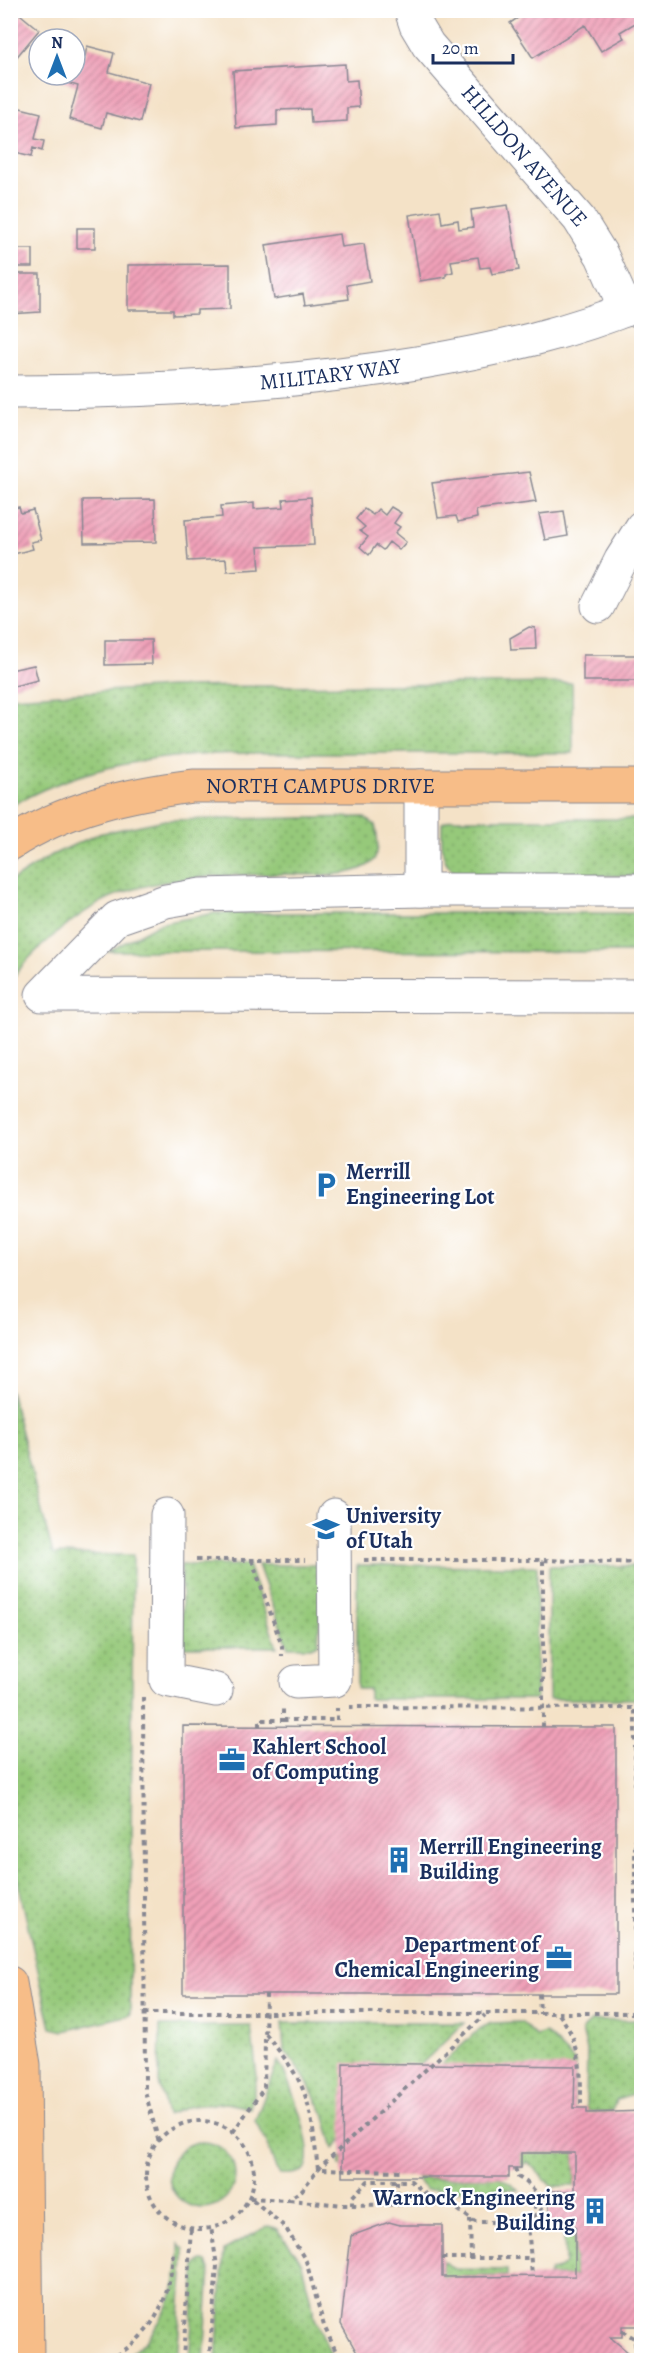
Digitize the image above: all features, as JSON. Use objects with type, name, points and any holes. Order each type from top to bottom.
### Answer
[{"type":"main road","name":"NORTH CAMPUS DRIVE","points":[[10,844],[100,802],[147,792],[213,785],[642,786]]},
{"type":"main road","points":[[10,1983],[17,2065],[27,2361]]},
{"type":"street","name":"HILLDON AVENUE","points":[[411,10],[416,25],[428,45],[579,219],[634,307]]},
{"type":"street","name":"MILITARY WAY","points":[[10,392],[107,392],[235,385],[384,368],[459,356],[552,336],[634,307]]},
{"type":"street","points":[[598,606],[621,560],[642,527]]},
{"type":"street","points":[[421,786],[421,890]]},
{"type":"street","points":[[642,890],[421,890],[201,895],[166,901],[117,918],[42,995],[642,996]]},
{"type":"street","points":[[167,1515],[166,1680],[216,1690]]},
{"type":"street","points":[[286,1689],[335,1680],[334,1516]]},
{"type":"path","points":[[252,1560],[282,1647],[286,1689]]},
{"type":"path","points":[[543,1560],[543,1727]]},
{"type":"path","points":[[349,1697],[349,1708],[635,1708],[634,2013]]},
{"type":"path","points":[[259,1726],[259,1720],[337,1720],[337,1710]]},
{"type":"path","points":[[283,1714],[283,1720]]},
{"type":"path","points":[[634,1959],[642,1960]]},
{"type":"path","points":[[233,2132],[264,2088],[266,1994]]},
{"type":"path","points":[[539,1994],[540,2014]]},
{"type":"path","points":[[158,2139],[144,2091],[144,2013],[485,2015],[642,2013]]},
{"type":"path","points":[[558,2013],[571,2030],[581,2062],[581,2108]]},
{"type":"path","points":[[288,2200],[302,2190],[318,2169],[485,2015]]},
{"type":"path","points":[[266,2034],[291,2067],[301,2086],[309,2110],[318,2169]]},
{"type":"path","points":[[197,2120],[216,2123],[233,2132],[244,2143],[251,2157],[254,2173],[250,2198],[234,2217],[219,2226],[191,2228],[166,2218],[154,2204],[147,2186],[146,2168],[151,2150],[158,2139],[179,2124],[197,2120]]},
{"type":"path","points":[[515,2168],[518,2177],[535,2191],[535,2216]]},
{"type":"path","points":[[318,2169],[401,2172]]},
{"type":"path","points":[[352,2205],[352,2197],[368,2181],[411,2181],[437,2204]]},
{"type":"path","points":[[397,2181],[397,2205]]},
{"type":"path","points":[[250,2198],[352,2205],[450,2204],[475,2222],[528,2222],[549,2203]]},
{"type":"path","points":[[250,2198],[260,2203],[285,2227],[300,2250],[310,2272],[324,2326],[340,2361]]},
{"type":"path","points":[[470,2219],[471,2258]]},
{"type":"path","points":[[528,2222],[532,2276]]},
{"type":"path","points":[[208,2361],[217,2265],[211,2227]]},
{"type":"path","points":[[183,2361],[191,2228]]},
{"type":"path","points":[[10,2359],[109,2360],[137,2340],[153,2323],[169,2287],[173,2250]]},
{"type":"path","points":[[442,2258],[531,2258]]},
{"type":"path","points":[[622,2331],[634,2338],[638,2361]]},
{"type":"green space","points":[[572,683],[573,753],[252,753],[170,757],[129,763],[89,773],[50,787],[11,806],[11,697],[170,687]]},
{"type":"green space","points":[[364,817],[375,825],[378,842],[375,858],[367,866],[336,874],[219,876],[178,880],[119,894],[91,908],[54,935],[32,955],[11,981],[11,881],[52,855],[98,834],[165,820]]},
{"type":"green space","points":[[451,819],[641,819],[641,876],[457,874],[447,864],[442,845],[442,823]]},
{"type":"green space","points":[[215,913],[641,913],[641,952],[109,951],[158,924]]},
{"type":"green space","points":[[10,1390],[53,1554],[133,1555],[130,2015],[64,2031],[51,2028],[11,1851]]},
{"type":"green space","points":[[181,1565],[248,1565],[277,1647],[183,1647]]},
{"type":"green space","points":[[258,1565],[323,1565],[318,1644],[311,1647],[288,1647]]},
{"type":"green space","points":[[357,1565],[537,1566],[536,1699],[369,1699],[369,1689],[357,1689]]},
{"type":"green space","points":[[549,1566],[641,1566],[641,1699],[549,1699]]},
{"type":"green space","points":[[641,2020],[641,2092],[617,2100],[611,2112],[588,2111],[586,2107],[587,2050],[582,2030],[592,2021]]},
{"type":"green space","points":[[521,2022],[536,2036],[546,2033],[575,2062],[574,2108],[360,2167],[340,2166],[339,2159],[482,2027],[491,2023]]},
{"type":"green space","points":[[282,2023],[464,2023],[334,2148],[324,2114],[304,2077],[284,2050]]},
{"type":"green space","points":[[160,2026],[251,2026],[257,2077],[250,2108],[226,2103],[190,2106],[167,2115],[159,2082]]},
{"type":"green space","points":[[278,2061],[300,2114],[307,2146],[306,2167],[290,2174],[280,2174],[276,2169],[268,2145],[255,2121]]},
{"type":"green space","points":[[202,2142],[215,2144],[230,2157],[235,2175],[233,2188],[220,2203],[202,2208],[189,2206],[174,2193],[169,2175],[171,2162],[184,2147]]},
{"type":"green space","points":[[521,2153],[575,2153],[575,2186],[551,2186],[527,2161],[521,2168]]},
{"type":"green space","points":[[500,2177],[519,2190],[426,2190],[418,2181],[418,2178]]},
{"type":"green space","points":[[268,2226],[276,2228],[302,2264],[315,2318],[333,2360],[216,2360],[224,2250]]},
{"type":"green space","points":[[575,2231],[575,2276],[548,2276],[550,2271],[559,2269],[565,2264],[564,2232]]},
{"type":"green space","points":[[179,2244],[184,2249],[184,2260],[177,2360],[123,2360],[147,2339],[168,2306],[176,2282]]},
{"type":"green space","points":[[203,2261],[207,2262],[210,2269],[204,2360],[189,2360],[196,2266]]},
{"type":"green space","points":[[442,2261],[455,2269],[507,2270],[507,2276],[442,2277]]},
{"type":"building","points":[[10,10],[15,10],[35,27],[27,27],[27,44],[10,65]]},
{"type":"building","points":[[530,10],[642,10],[642,19],[620,32],[624,38],[601,51],[585,25],[533,58],[510,23]]},
{"type":"building","points":[[87,46],[114,53],[109,72],[149,83],[140,122],[106,113],[102,128],[69,119],[78,87],[87,87]]},
{"type":"building","points":[[345,64],[346,81],[357,80],[359,107],[347,108],[347,121],[311,123],[310,109],[277,110],[277,125],[236,128],[233,71]]},
{"type":"building","points":[[12,106],[41,113],[35,139],[44,141],[42,151],[33,148],[31,157],[10,152]]},
{"type":"building","points":[[508,205],[519,270],[492,274],[490,267],[480,268],[478,257],[451,261],[453,272],[446,274],[446,277],[420,281],[409,215],[440,210],[442,223],[458,220],[459,229],[473,227],[471,210]]},
{"type":"building","points":[[77,228],[95,228],[95,248],[77,248]]},
{"type":"building","points":[[339,234],[341,247],[364,244],[370,281],[347,285],[349,299],[305,305],[303,294],[274,299],[266,245]]},
{"type":"building","points":[[18,249],[33,249],[33,267],[18,267]]},
{"type":"building","points":[[230,264],[230,309],[197,310],[197,314],[173,315],[173,310],[128,310],[128,265]]},
{"type":"building","points":[[10,274],[40,274],[40,312],[10,314]]},
{"type":"building","points":[[529,472],[536,502],[476,510],[477,518],[458,522],[456,516],[438,518],[432,483]]},
{"type":"building","points":[[311,497],[314,545],[258,547],[260,569],[227,571],[226,559],[188,561],[185,520],[222,517],[221,506],[254,503],[254,509],[284,507],[283,499]]},
{"type":"building","points":[[155,499],[156,542],[84,543],[83,500]]},
{"type":"building","points":[[19,507],[21,513],[33,510],[41,540],[31,542],[33,549],[10,555],[10,509]]},
{"type":"building","points":[[391,507],[401,513],[394,523],[400,527],[395,533],[406,542],[399,550],[389,542],[383,550],[376,545],[369,555],[360,547],[368,537],[360,531],[365,527],[356,519],[364,509],[373,515],[378,509],[385,515]]},
{"type":"building","points":[[564,511],[568,536],[545,540],[539,514]]},
{"type":"building","points":[[529,627],[535,628],[536,649],[511,650],[510,638]]},
{"type":"building","points":[[105,640],[151,640],[152,664],[105,665]]},
{"type":"building","points":[[583,655],[641,655],[641,681],[583,681]]},
{"type":"building","points":[[34,665],[38,680],[10,687],[10,670]]},
{"type":"building","name":"Merrill Engineering Building","points":[[183,1726],[616,1727],[616,1994],[183,1994]]},
{"type":"building","name":"Warnock Engineering Building","points":[[343,2063],[575,2066],[574,2108],[587,2108],[587,2113],[642,2111],[642,2326],[622,2326],[622,2337],[610,2337],[629,2353],[628,2360],[361,2360],[341,2324],[351,2236],[389,2222],[400,2225],[442,2225],[442,2277],[575,2276],[575,2226],[549,2226],[549,2191],[575,2191],[575,2153],[521,2153],[521,2168],[509,2168],[509,2177],[342,2177]]},
{"type":"place","name":"Merrill Engineering Lot","points":[[326,1185]]},
{"type":"place","name":"University of Utah","points":[[326,1529]]},
{"type":"place","name":"Kahlert School of Computing","points":[[232,1760]]},
{"type":"place","name":"Merrill Engineering Building","points":[[399,1860]]},
{"type":"place","name":"Department of Chemical Engineering","points":[[559,1958]]},
{"type":"place","name":"Warnock Engineering Building","points":[[595,2211]]}]
